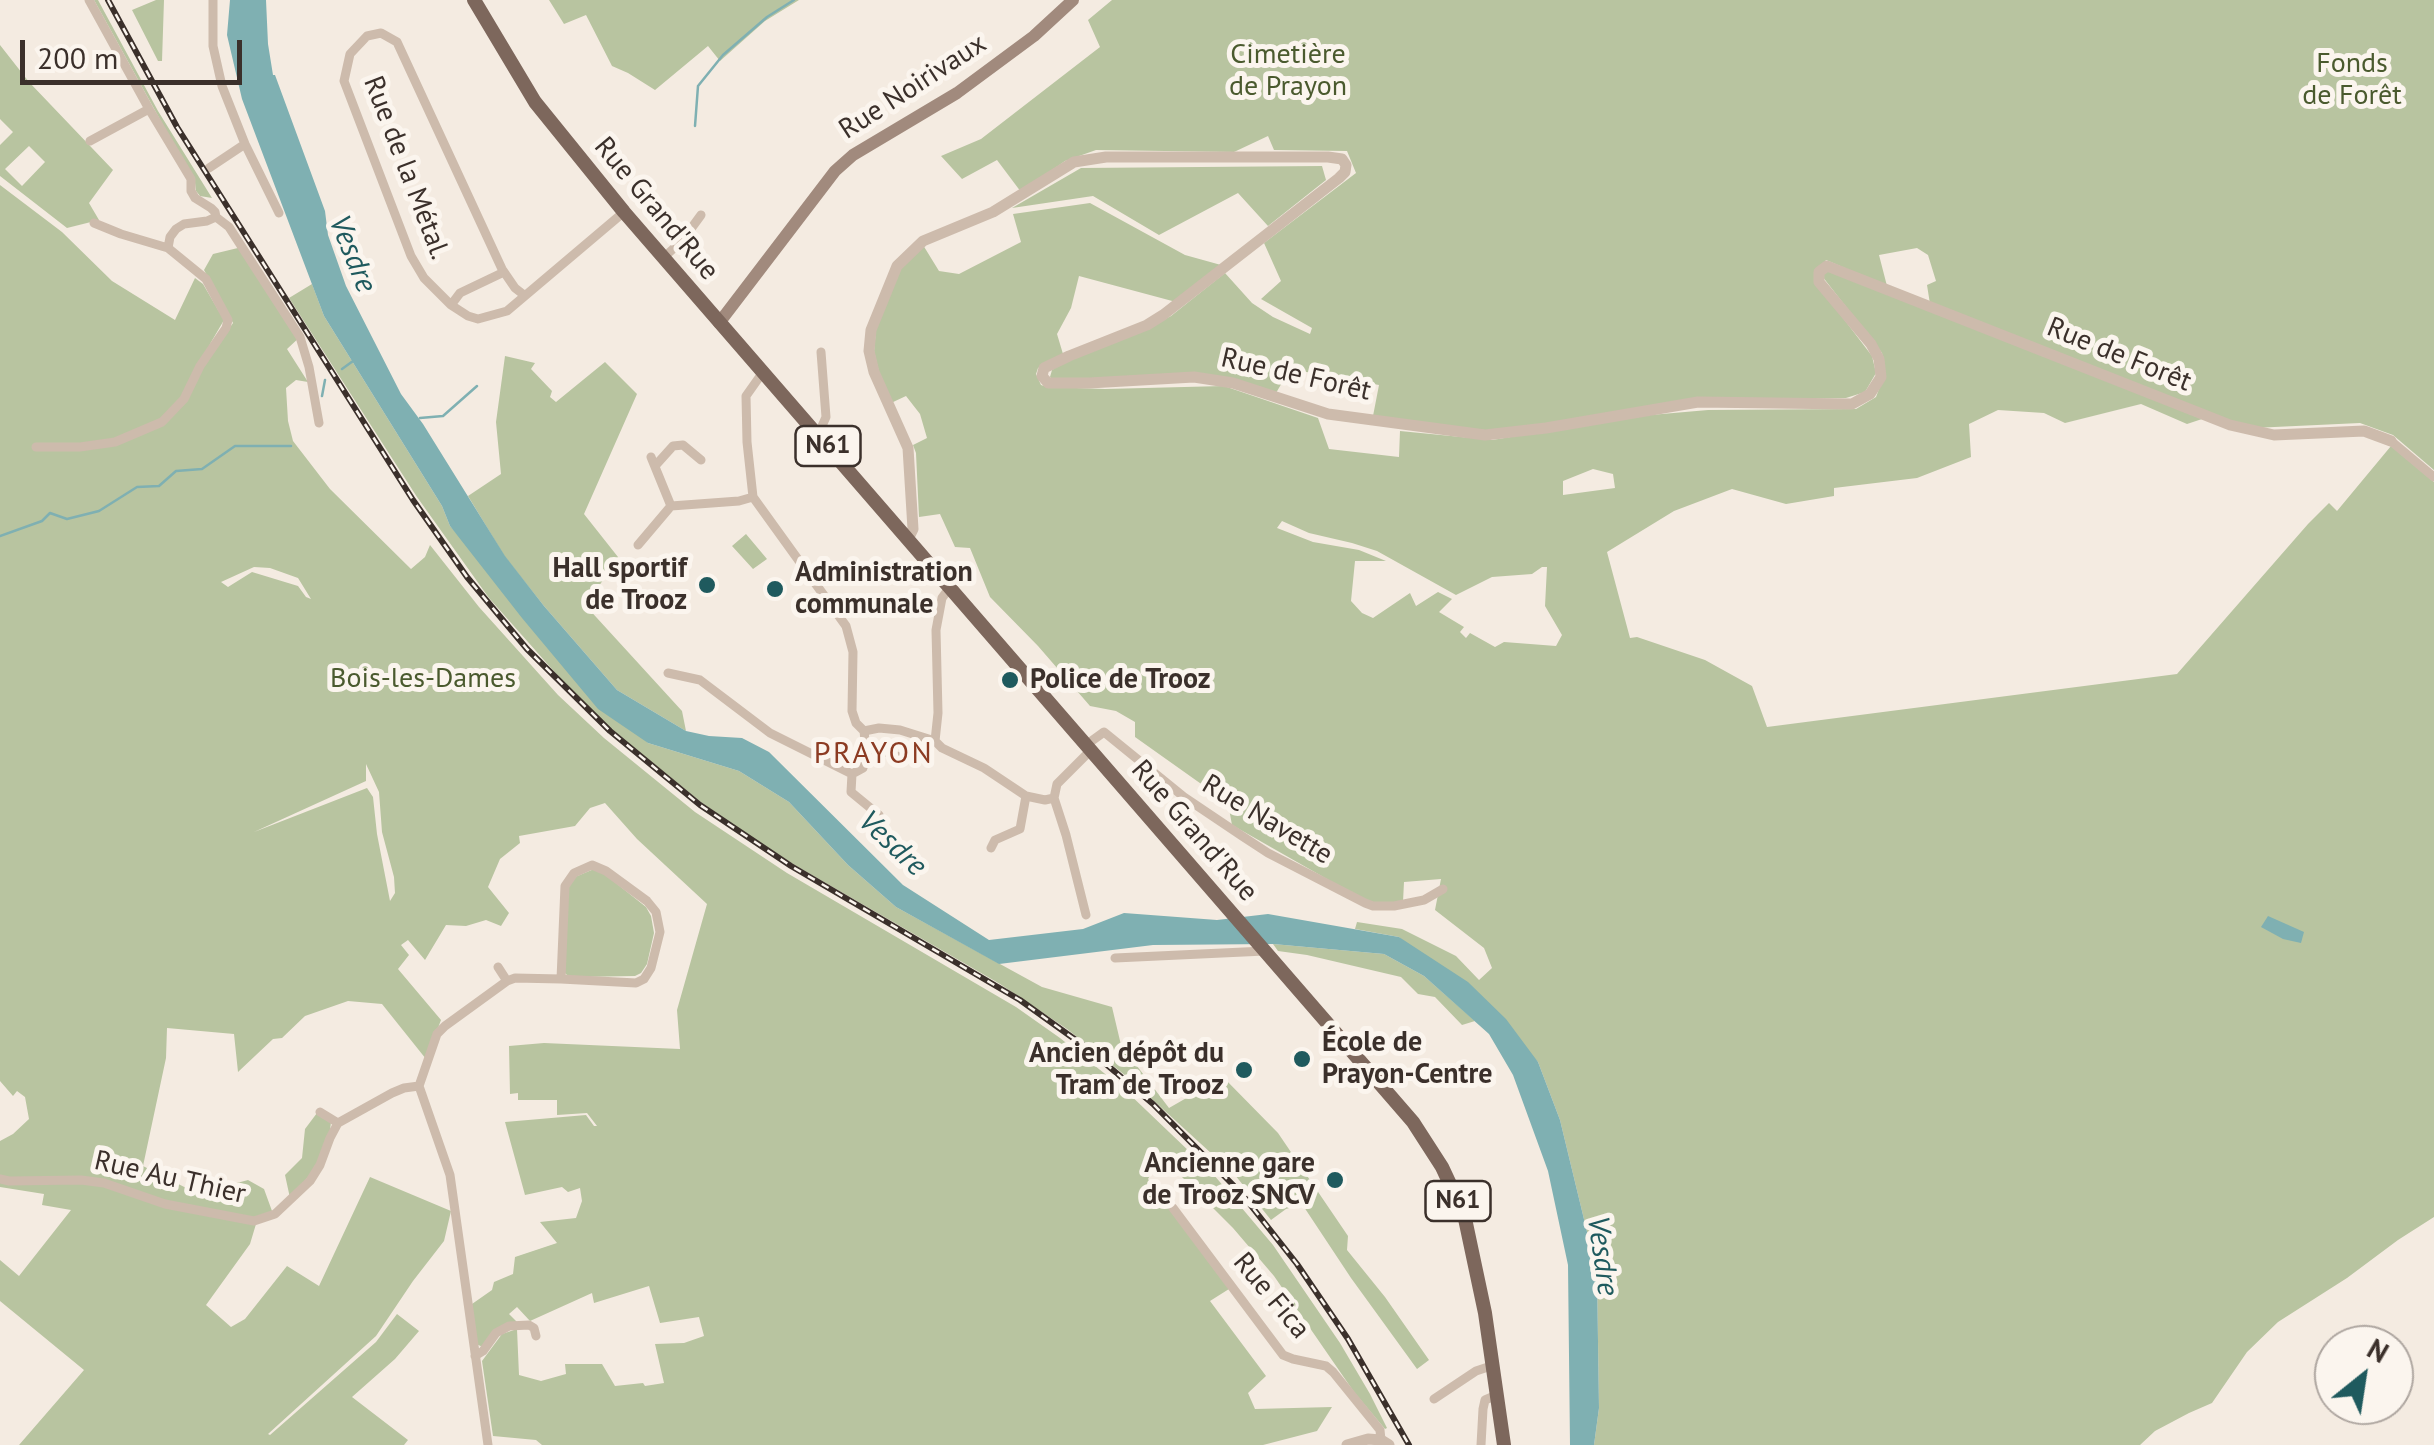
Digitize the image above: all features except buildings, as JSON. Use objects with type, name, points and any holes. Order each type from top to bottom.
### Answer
[{"type":"main road","name":"Rue Grand'Rue","points":[[474,0],[535,102],[624,212],[1426,1140],[1464,1214],[1480,1289],[1502,1445]]},
{"type":"main road","name":"Rue Noirivaux","points":[[719,323],[835,171],[853,155],[957,93],[1034,36],[1073,0]]},
{"type":"main road","name":"Rue Grand'Rue","points":[[1480,1289],[1492,1397],[1502,1445]]},
{"type":"street","points":[[90,0],[148,109],[194,177],[191,191],[195,198],[229,227],[300,338],[310,366],[319,423]]},
{"type":"street","points":[[213,0],[213,46],[222,86],[279,213]]},
{"type":"street","name":"Rue de la Métal.","points":[[450,306],[424,278],[411,256],[344,81],[350,54],[366,36],[382,32],[397,42],[504,272],[524,295]]},
{"type":"street","points":[[90,141],[148,109]]},
{"type":"street","points":[[208,168],[245,144]]},
{"type":"street","name":"Rue de Forêt","points":[[908,539],[913,528],[908,448],[874,372],[869,351],[871,330],[897,266],[924,241],[993,212],[1074,162],[1106,157],[1328,157],[1342,159],[1346,165],[1338,178],[1163,315],[1044,368],[1042,376],[1048,383],[1194,377],[1234,382],[1328,414],[1484,435],[1698,402],[1852,404],[1870,394],[1882,377],[1879,359],[1819,282],[1818,272],[1826,266],[2230,425],[2274,435],[2364,431],[2391,441]]},
{"type":"street","points":[[504,272],[460,294],[450,306],[478,319],[507,311],[624,212]]},
{"type":"street","points":[[663,258],[701,216]]},
{"type":"street","points":[[168,248],[176,229],[216,217]]},
{"type":"street","points":[[36,447],[116,442],[162,422],[184,399],[228,320],[206,280],[168,248],[94,223]]},
{"type":"street","points":[[818,435],[826,417],[821,352]]},
{"type":"street","points":[[763,372],[746,396],[753,496],[846,626],[852,652],[852,711],[864,731],[866,750],[863,768],[852,774]]},
{"type":"street","points":[[2391,441],[2434,477]]},
{"type":"street","points":[[672,506],[653,462],[673,446],[683,445],[701,460]]},
{"type":"street","points":[[638,545],[672,506],[739,501],[753,496]]},
{"type":"street","points":[[931,740],[938,712],[936,630],[942,598],[950,587]]},
{"type":"street","points":[[668,673],[700,680],[770,733],[852,774]]},
{"type":"street","points":[[864,731],[900,730],[931,740],[1026,796],[1054,798]]},
{"type":"street","name":"Rue Navette","points":[[1089,748],[1104,732],[1184,798],[1268,853],[1365,903],[1394,906],[1424,900],[1443,889]]},
{"type":"street","points":[[1086,914],[1054,798],[1057,784],[1089,748]]},
{"type":"street","points":[[866,750],[898,756]]},
{"type":"street","points":[[852,774],[851,792],[879,814],[880,834]]},
{"type":"street","points":[[991,848],[995,840],[1020,829],[1026,796]]},
{"type":"street","points":[[488,1445],[450,1175],[420,1086],[437,1034],[507,980],[636,983],[644,979],[660,932],[656,912],[620,881],[592,865],[574,873],[565,886],[561,979]]},
{"type":"street","points":[[1115,958],[1263,948]]},
{"type":"street","points":[[498,967],[507,980]]},
{"type":"street","points":[[320,1112],[338,1122],[392,1093],[420,1086]]},
{"type":"street","name":"Rue Au Thier","points":[[0,1179],[104,1183],[165,1204],[254,1221],[275,1214],[310,1182],[338,1122]]},
{"type":"street","name":"Rue Fica","points":[[1173,1208],[1284,1355],[1326,1366],[1334,1372],[1380,1430],[1385,1442]]},
{"type":"street","points":[[476,1356],[496,1333],[509,1326],[529,1325],[536,1336]]},
{"type":"street","points":[[1434,1399],[1476,1371],[1488,1368]]},
{"type":"street","points":[[1482,1445],[1483,1409],[1485,1400],[1492,1397]]},
{"type":"street","points":[[1347,1445],[1368,1439],[1385,1442]]},
{"type":"green space","points":[[94,0],[98,0],[158,111],[212,198],[196,191]]},
{"type":"green space","points":[[164,0],[162,61],[158,61],[132,10]]},
{"type":"green space","points":[[549,0],[799,0],[765,21],[720,61],[708,46],[655,90],[612,66],[586,15],[564,24]]},
{"type":"green space","points":[[1112,0],[2434,0],[2434,470],[2393,435],[2360,423],[2253,428],[1930,304],[1927,285],[1936,281],[1928,255],[1917,248],[1879,255],[1887,286],[1826,260],[1814,280],[1872,356],[1876,373],[1865,392],[1846,398],[1696,400],[1493,432],[1373,416],[1379,385],[1290,369],[1276,393],[1239,380],[1054,382],[1050,377],[1052,370],[1064,362],[1171,316],[1225,273],[1252,303],[1310,334],[1312,328],[1261,299],[1281,281],[1264,243],[1356,173],[1347,151],[1274,150],[1268,136],[1234,152],[1096,150],[1065,161],[1021,192],[997,160],[962,179],[941,156],[981,139],[1100,47],[1088,20]]},
{"type":"green space","points":[[0,45],[29,82],[113,170],[89,203],[99,220],[67,228],[0,176],[0,145],[13,132],[0,119]],"holes":[[[29,146],[45,162],[22,186],[5,169]]]},
{"type":"green space","points":[[1322,166],[1326,180],[1268,226],[1238,193],[1159,235],[1093,196],[1012,208],[1081,168]]},
{"type":"green space","name":"Bois-les-Dames","points":[[0,185],[62,232],[112,281],[175,320],[195,278],[203,284],[224,320],[210,344],[206,362],[233,323],[204,270],[213,254],[242,247],[301,336],[287,349],[308,382],[296,380],[286,388],[288,421],[293,441],[330,489],[411,569],[425,557],[430,545],[558,695],[695,812],[787,873],[1016,1007],[1124,1089],[1214,1175],[1273,1245],[1340,1343],[1387,1428],[1354,1392],[1274,1276],[1233,1228],[1161,1156],[1148,1179],[1229,1289],[1210,1301],[1266,1376],[1248,1393],[1255,1409],[1332,1407],[1317,1431],[1263,1445],[542,1445],[536,1440],[493,1436],[482,1361],[502,1334],[517,1329],[519,1375],[541,1381],[566,1374],[565,1364],[602,1364],[615,1386],[664,1383],[655,1344],[684,1343],[704,1336],[699,1317],[660,1323],[649,1286],[594,1303],[592,1293],[530,1321],[517,1307],[509,1314],[517,1322],[483,1347],[476,1344],[472,1304],[492,1290],[494,1282],[513,1274],[515,1257],[557,1243],[540,1222],[576,1218],[582,1201],[580,1188],[568,1192],[562,1187],[525,1195],[505,1122],[586,1115],[597,1126],[587,1113],[557,1115],[557,1100],[518,1100],[518,1093],[510,1094],[509,1046],[544,1043],[680,1049],[677,1010],[707,904],[637,839],[605,803],[590,808],[575,826],[519,836],[520,843],[500,859],[488,887],[509,913],[501,926],[486,920],[466,926],[446,925],[425,960],[408,940],[401,945],[409,955],[398,969],[441,1020],[426,1059],[382,1004],[348,1001],[305,1016],[238,1072],[234,1034],[167,1028],[166,1058],[143,1166],[209,1198],[224,1189],[241,1203],[243,1193],[237,1183],[248,1180],[264,1189],[272,1211],[256,1224],[250,1244],[206,1305],[231,1327],[245,1319],[287,1266],[319,1286],[370,1177],[451,1211],[444,1241],[376,1336],[268,1434],[376,1342],[397,1314],[419,1331],[395,1359],[352,1397],[408,1440],[404,1445],[19,1445],[84,1370],[0,1301],[0,1260],[19,1276],[71,1210],[42,1205],[44,1194],[0,1187],[0,1141],[29,1119],[25,1097],[17,1091],[13,1096],[0,1081]],"holes":[[[254,567],[298,578],[311,599],[298,586],[252,572],[228,587],[221,582]],[[366,764],[379,792],[382,832],[394,877],[395,893],[390,901],[373,797],[367,788],[254,832],[366,781]]]},
{"type":"green space","points":[[1090,203],[1185,255],[1221,265],[1176,302],[1079,276],[1071,308],[1057,334],[1063,354],[1038,368],[1036,374],[1041,385],[1105,389],[1224,386],[1318,418],[1329,449],[1399,457],[1400,431],[1492,440],[1639,416],[1708,410],[1856,409],[1876,397],[1885,373],[1882,353],[1822,276],[1827,270],[2202,419],[2187,424],[2141,404],[2065,423],[2044,413],[1998,410],[1969,424],[1971,457],[1917,478],[1834,488],[1834,496],[1786,504],[1732,489],[1674,511],[1607,552],[1630,638],[1705,660],[1752,686],[1767,727],[2177,674],[2308,524],[2329,503],[2337,511],[2391,446],[2434,482],[2434,1217],[2278,1322],[2247,1352],[2212,1403],[2155,1431],[2140,1445],[1594,1445],[1599,1408],[1597,1273],[1560,1120],[1538,1062],[1399,937],[1355,929],[1357,922],[1402,929],[1456,956],[1479,980],[1492,968],[1484,948],[1435,910],[1441,879],[1404,882],[1403,902],[1369,903],[1232,825],[1228,803],[1135,737],[1135,722],[1116,711],[1090,706],[990,597],[970,548],[955,547],[940,514],[919,517],[913,445],[927,438],[920,414],[906,396],[891,403],[874,351],[876,329],[900,270],[923,245],[939,271],[959,274],[1021,242],[1013,214]],"holes":[[[1593,469],[1613,474],[1615,488],[1563,495],[1563,481]],[[1282,521],[1309,533],[1377,551],[1456,595],[1492,577],[1532,574],[1547,567],[1545,606],[1562,635],[1556,646],[1504,642],[1495,647],[1470,633],[1466,638],[1460,632],[1464,627],[1439,612],[1452,599],[1438,592],[1416,606],[1410,593],[1373,618],[1351,601],[1355,561],[1386,561],[1277,528]]]},
{"type":"green space","points":[[312,284],[324,316],[442,506],[450,526],[648,743],[739,771],[789,802],[848,865],[896,907],[1042,987],[1112,1007],[1121,1045],[1169,1108],[1223,1077],[1278,1133],[1348,1236],[1347,1250],[1429,1360],[1417,1369],[1302,1204],[1271,1220],[1235,1175],[1131,1080],[1067,1029],[1000,984],[747,834],[612,730],[489,598],[417,497],[289,298]]},
{"type":"green space","points":[[505,356],[535,363],[531,369],[552,391],[550,397],[556,402],[605,362],[637,394],[584,514],[618,557],[586,606],[682,711],[686,731],[617,690],[505,557],[468,496],[501,474],[496,422]]},
{"type":"green space","points":[[746,534],[767,559],[753,569],[732,546]]},
{"type":"green space","points":[[594,869],[646,907],[651,916],[654,933],[647,964],[635,976],[576,977],[564,972],[567,893],[575,877]]},
{"type":"green space","points":[[1273,944],[1384,954],[1424,976],[1475,1021],[1462,1025],[1435,997],[1418,994],[1401,977],[1278,951]]},
{"type":"green space","points":[[317,1113],[331,1122],[327,1155],[290,1198],[285,1175],[302,1158],[305,1129]]},
{"type":"water","name":"Vesdre","points":[[230,0],[266,0],[273,75],[325,211],[328,235],[346,286],[401,394],[505,556],[617,690],[686,731],[742,738],[769,752],[903,885],[989,940],[1083,929],[1124,913],[1217,920],[1268,914],[1399,937],[1468,982],[1506,1019],[1538,1062],[1560,1120],[1597,1273],[1599,1408],[1594,1445],[1570,1445],[1568,1265],[1548,1171],[1513,1075],[1489,1034],[1424,976],[1384,954],[1273,944],[1153,945],[999,964],[896,907],[848,865],[789,802],[739,771],[648,743],[598,709],[450,526],[442,506],[324,316],[242,99],[227,35]]},
{"type":"water","points":[[2268,916],[2304,932],[2301,943],[2261,927]]},
{"type":"waterway","points":[[695,126],[698,86],[723,55],[767,17],[794,0]]},
{"type":"waterway","points":[[342,369],[353,361]]},
{"type":"waterway","points":[[322,396],[325,380]]},
{"type":"waterway","points":[[420,418],[443,416],[477,386]]},
{"type":"waterway","points":[[0,536],[42,521],[50,513],[67,519],[99,511],[137,487],[159,486],[176,471],[202,469],[235,446],[291,446]]},
{"type":"railway","points":[[108,0],[177,127],[413,500],[467,577],[527,649],[610,731],[700,805],[791,866],[1020,1000],[1087,1048],[1153,1104],[1241,1193],[1297,1264],[1348,1339],[1409,1445]]},
{"type":"place","name":"Hall sportif de Trooz","points":[[707,585]]},
{"type":"place","name":"Administration communale","points":[[775,589]]},
{"type":"place","name":"Police de Trooz","points":[[1010,680]]},
{"type":"place","name":"École de Prayon-Centre","points":[[1302,1059]]},
{"type":"place","name":"Ancien dépôt du Tram de Trooz","points":[[1244,1070]]},
{"type":"place","name":"Ancienne gare de Trooz SNCV","points":[[1335,1180]]},
{"type":"district","name":"PRAYON","points":[[874,754]]},
{"type":"park label","name":"Cimetière de Prayon","points":[[1288,71]]},
{"type":"park label","name":"Fonds de Forêt","points":[[2352,80]]}]
